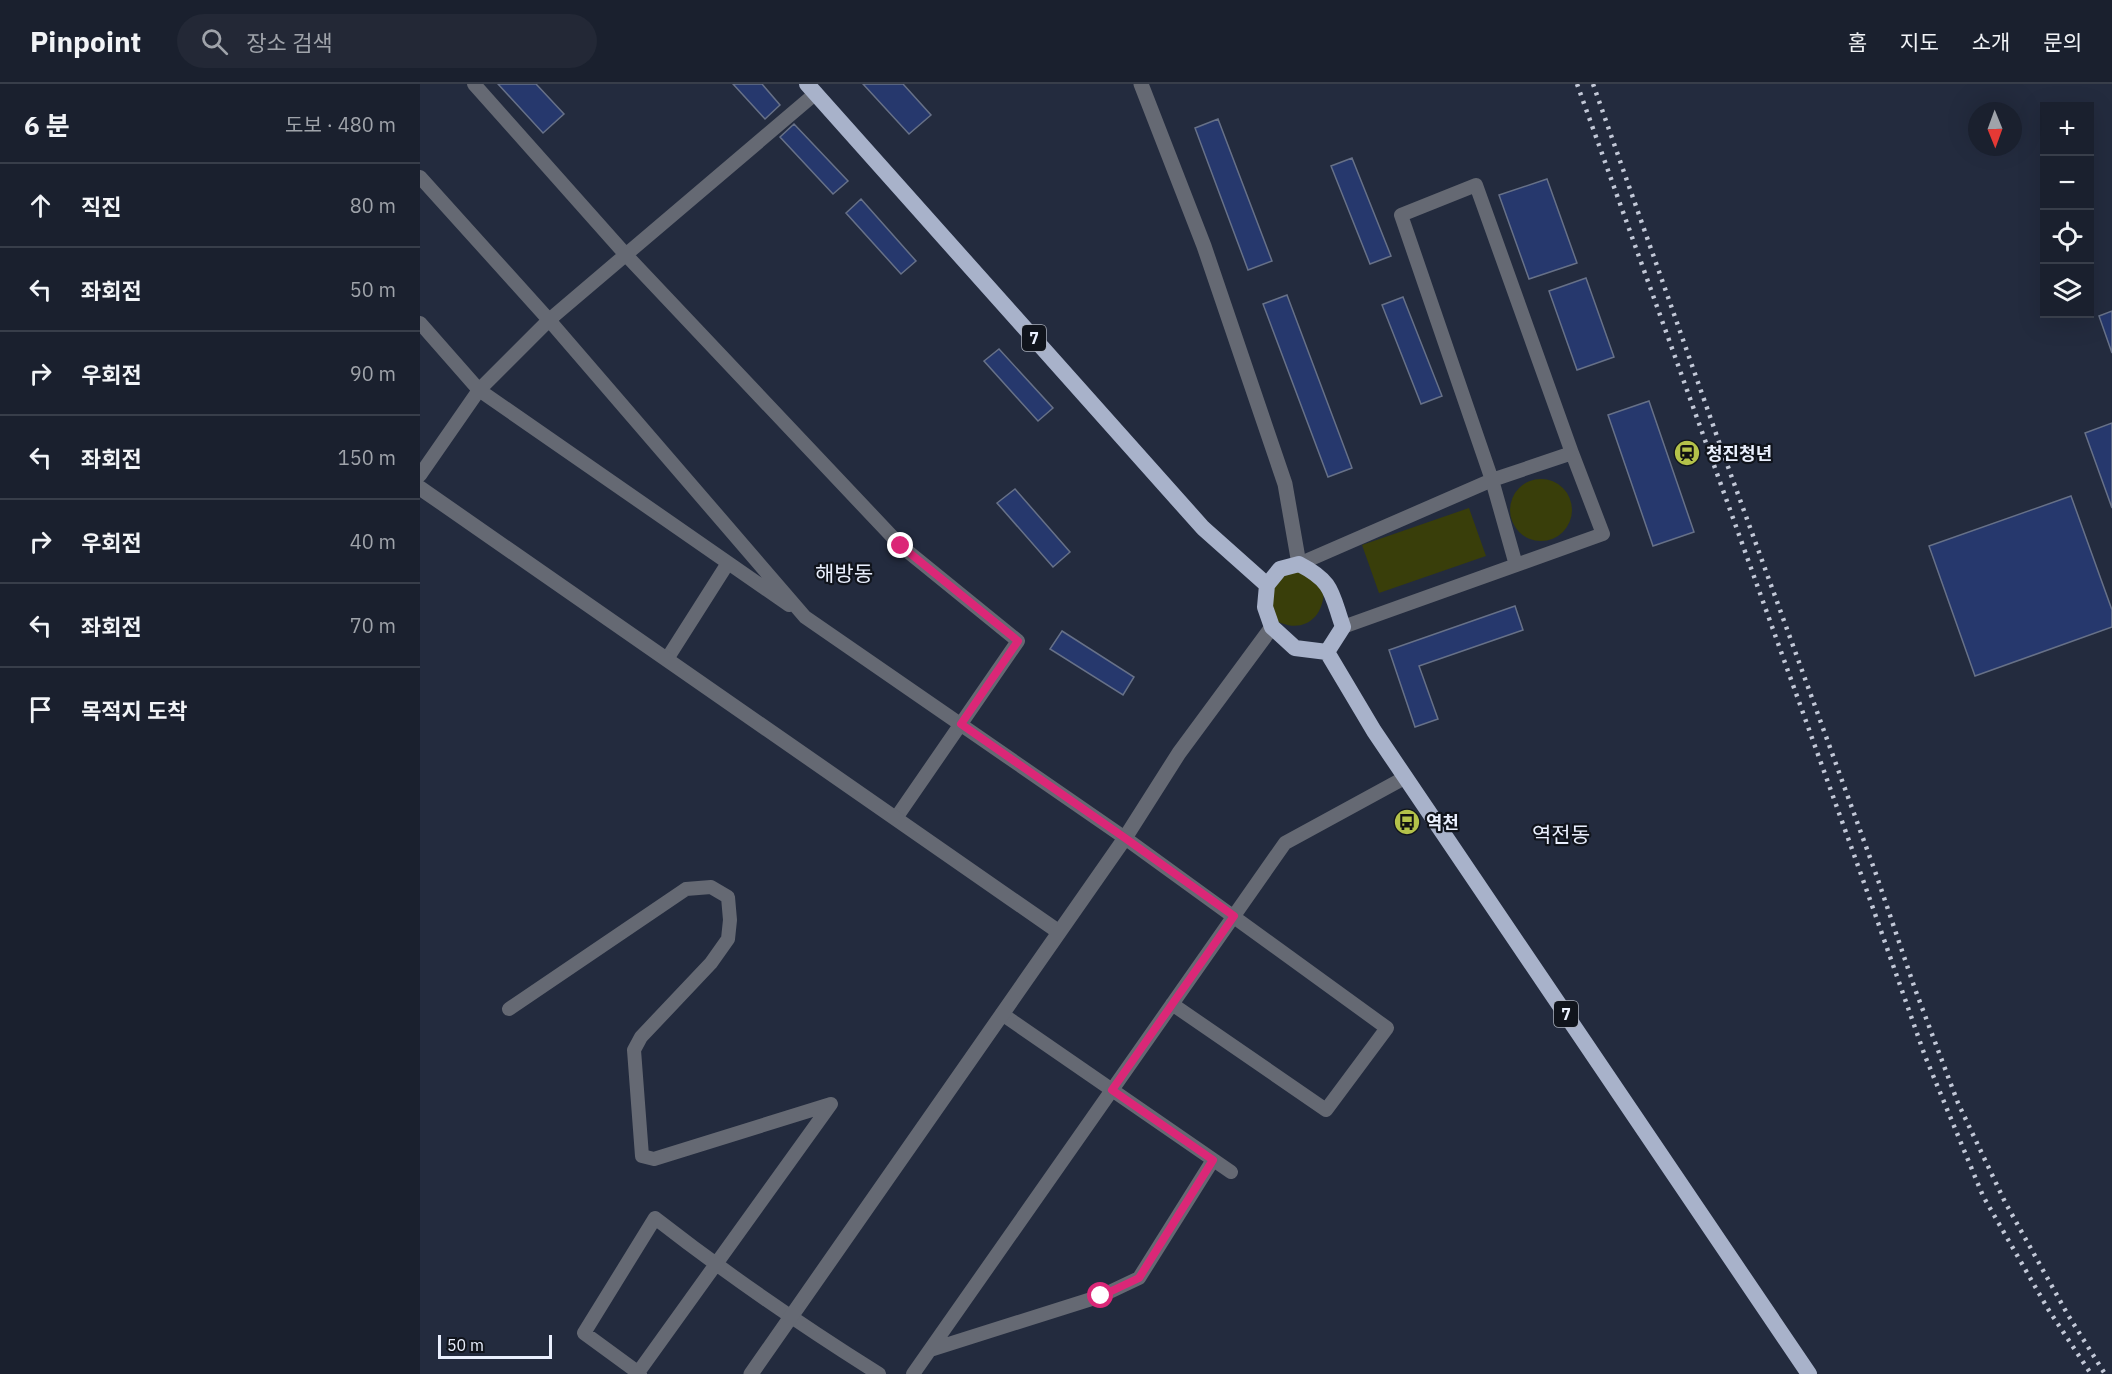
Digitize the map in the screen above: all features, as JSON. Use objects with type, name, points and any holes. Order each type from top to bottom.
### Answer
[{"type":"highway","name":"7","points":[[811,89],[1203,528],[1267,585]]},
{"type":"highway","points":[[1299,564],[1316,573],[1329,585],[1343,627],[1327,652],[1295,648],[1272,627],[1265,607],[1267,585],[1280,569],[1299,564]]},
{"type":"highway","name":"7","points":[[1327,652],[1374,730],[1809,1374]]},
{"type":"street","points":[[474,84],[626,255],[901,546],[1018,641],[896,819]]},
{"type":"street","points":[[1142,84],[1204,246],[1285,484],[1299,564],[1492,480],[1572,453]]},
{"type":"street","points":[[420,475],[478,390],[549,320],[626,255],[811,89]]},
{"type":"street","points":[[420,177],[549,320],[805,616]]},
{"type":"street","points":[[1343,627],[1603,534],[1476,185],[1401,215],[1492,480],[1516,565]]},
{"type":"street","points":[[420,323],[478,390],[1125,838],[1388,1029],[1326,1110],[1172,1004]]},
{"type":"street","points":[[420,488],[1059,932]]},
{"type":"street","points":[[667,659],[728,563]]},
{"type":"street","points":[[751,1374],[1125,838],[1179,753],[1272,627]]},
{"type":"street","points":[[913,1374],[1285,843],[1406,777]]},
{"type":"street","points":[[509,1009],[686,889],[711,887],[728,897],[730,920],[728,939],[711,963],[641,1037],[634,1050],[642,1155],[654,1159],[831,1104],[716,1265],[639,1374],[584,1333],[655,1218],[716,1265],[790,1318],[879,1374]]},
{"type":"street","points":[[1002,1014],[1231,1172]]},
{"type":"street","points":[[930,1350],[1101,1296],[1139,1278],[1213,1160]]},
{"type":"green space","points":[[1541,479],[1553,481],[1563,488],[1570,498],[1572,510],[1570,522],[1563,532],[1553,539],[1541,541],[1529,539],[1519,532],[1512,522],[1510,510],[1512,498],[1519,488],[1529,481]]},
{"type":"green space","points":[[1469,508],[1486,556],[1379,593],[1362,545]]},
{"type":"green space","points":[[1297,564],[1324,589],[1323,601],[1314,618],[1307,623],[1290,625],[1280,623],[1270,617],[1264,582]]},
{"type":"building","points":[[498,84],[536,84],[564,114],[543,133]]},
{"type":"building","points":[[733,84],[762,84],[780,105],[765,119]]},
{"type":"building","points":[[863,84],[903,84],[931,115],[909,134]]},
{"type":"building","points":[[1218,119],[1272,261],[1248,270],[1195,128]]},
{"type":"building","points":[[794,124],[848,181],[833,194],[780,137]]},
{"type":"building","points":[[1352,158],[1391,256],[1370,264],[1331,166]]},
{"type":"building","points":[[1547,179],[1577,263],[1529,279],[1499,195]]},
{"type":"building","points":[[861,199],[916,261],[901,274],[846,213]]},
{"type":"building","points":[[1586,278],[1614,357],[1577,370],[1549,291]]},
{"type":"building","points":[[1287,295],[1352,468],[1328,477],[1263,304]]},
{"type":"building","points":[[1403,297],[1442,396],[1421,404],[1382,305]]},
{"type":"building","points":[[2112,311],[2112,353],[2099,316]]},
{"type":"building","points":[[999,349],[1053,408],[1038,421],[984,361]]},
{"type":"building","points":[[1649,401],[1694,532],[1653,546],[1608,415]]},
{"type":"building","points":[[2112,423],[2112,508],[2085,433]]},
{"type":"building","points":[[1015,489],[1070,552],[1053,567],[997,503]]},
{"type":"building","points":[[2071,496],[2112,610],[2112,627],[1975,676],[1929,546]]},
{"type":"building","points":[[1515,606],[1523,630],[1419,666],[1438,719],[1415,727],[1389,650]]},
{"type":"building","points":[[1062,631],[1134,677],[1123,695],[1050,649]]},
{"type":"railway","points":[[1577,84],[1925,1056],[1983,1196],[2048,1309],[2091,1374]]},
{"type":"railway","points":[[1593,84],[1719,442],[1958,1103],[2005,1202],[2068,1315],[2105,1374]]},
{"type":"place","name":"청진청년","points":[[1687,453]]},
{"type":"place","name":"역천","points":[[1407,822]]},
{"type":"district","name":"해방동","points":[[844,573]]},
{"type":"district","name":"역전동","points":[[1561,834]]},
{"type":"route","points":[[901,546],[1018,641],[961,724],[1234,916],[1112,1090],[1213,1160],[1139,1278],[1101,1296]]}]
